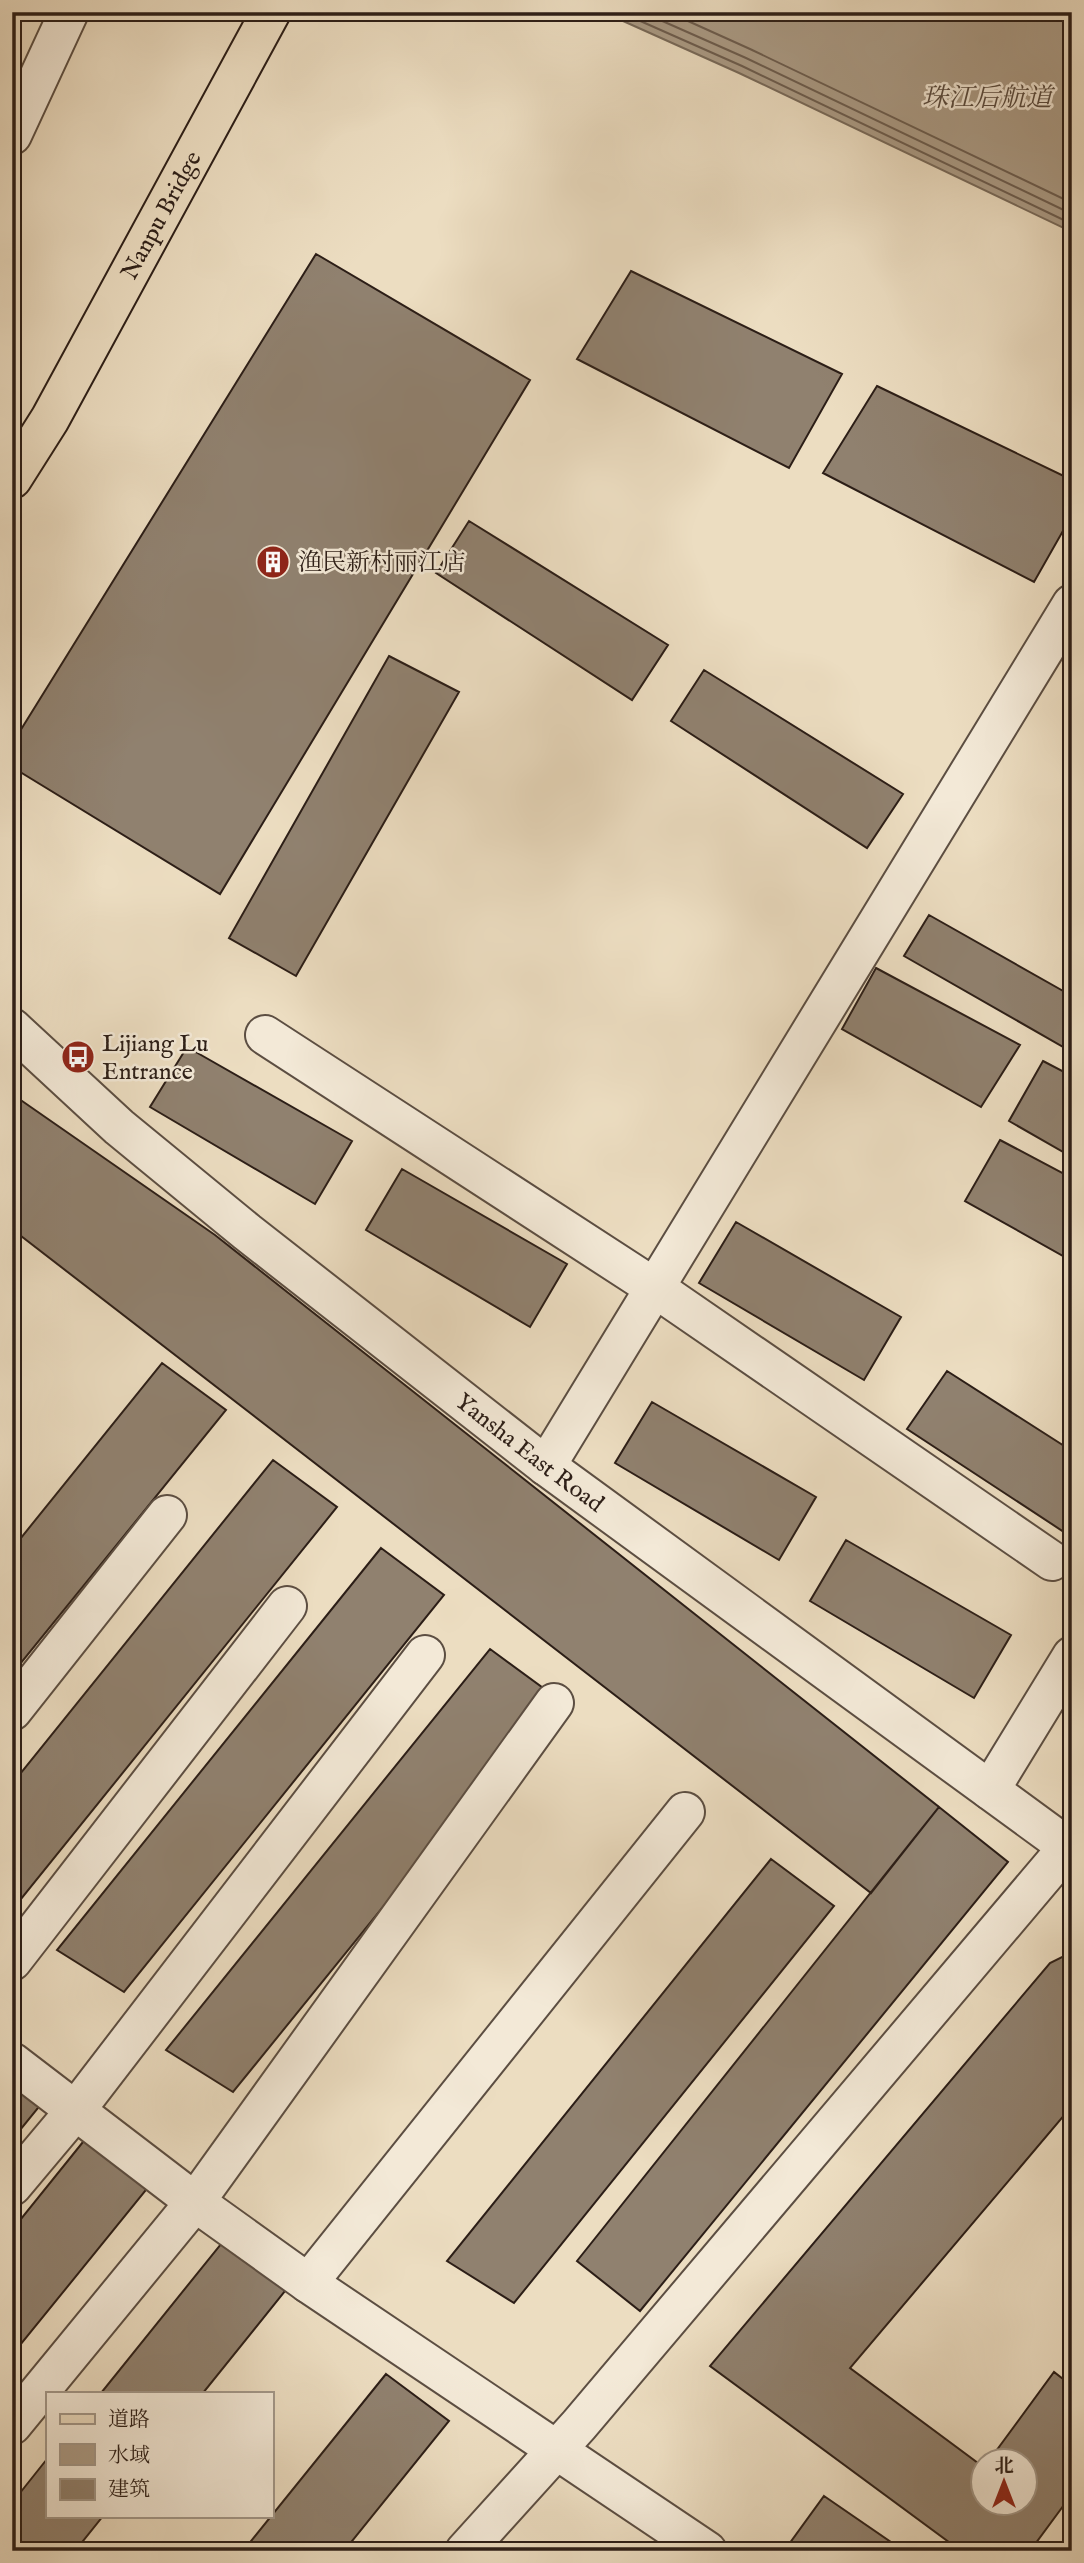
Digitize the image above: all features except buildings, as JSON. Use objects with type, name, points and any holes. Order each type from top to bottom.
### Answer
[{"type":"main road","name":"Nanpu Bridge","points":[[12,479],[50,419],[271,12]]},
{"type":"street","points":[[12,135],[69,12]]},
{"type":"street","points":[[546,1466],[1072,604]]},
{"type":"street","name":"Yansha East Road","points":[[12,1028],[119,1127],[236,1224],[546,1466],[1070,1848]]},
{"type":"street","points":[[265,1035],[654,1288],[1052,1561]]},
{"type":"street","points":[[12,1711],[167,1515]]},
{"type":"street","points":[[12,1961],[287,1606]]},
{"type":"street","points":[[12,2186],[75,2111],[425,1655]]},
{"type":"street","points":[[990,1790],[1072,1657]]},
{"type":"street","points":[[12,2425],[195,2202],[554,1703]]},
{"type":"street","points":[[308,2283],[685,1812]]},
{"type":"street","points":[[465,2551],[556,2449],[1070,1848]]},
{"type":"street","points":[[12,2062],[195,2202],[308,2283],[706,2551]]},
{"type":"water","name":"珠江后航道","points":[[603,12],[1072,12],[1072,232],[739,73]]},
{"type":"place","name":"渔民新村丽江店","points":[[273,562]]},
{"type":"place","name":"Lijiang Lu Entrance","points":[[78,1057]]}]
